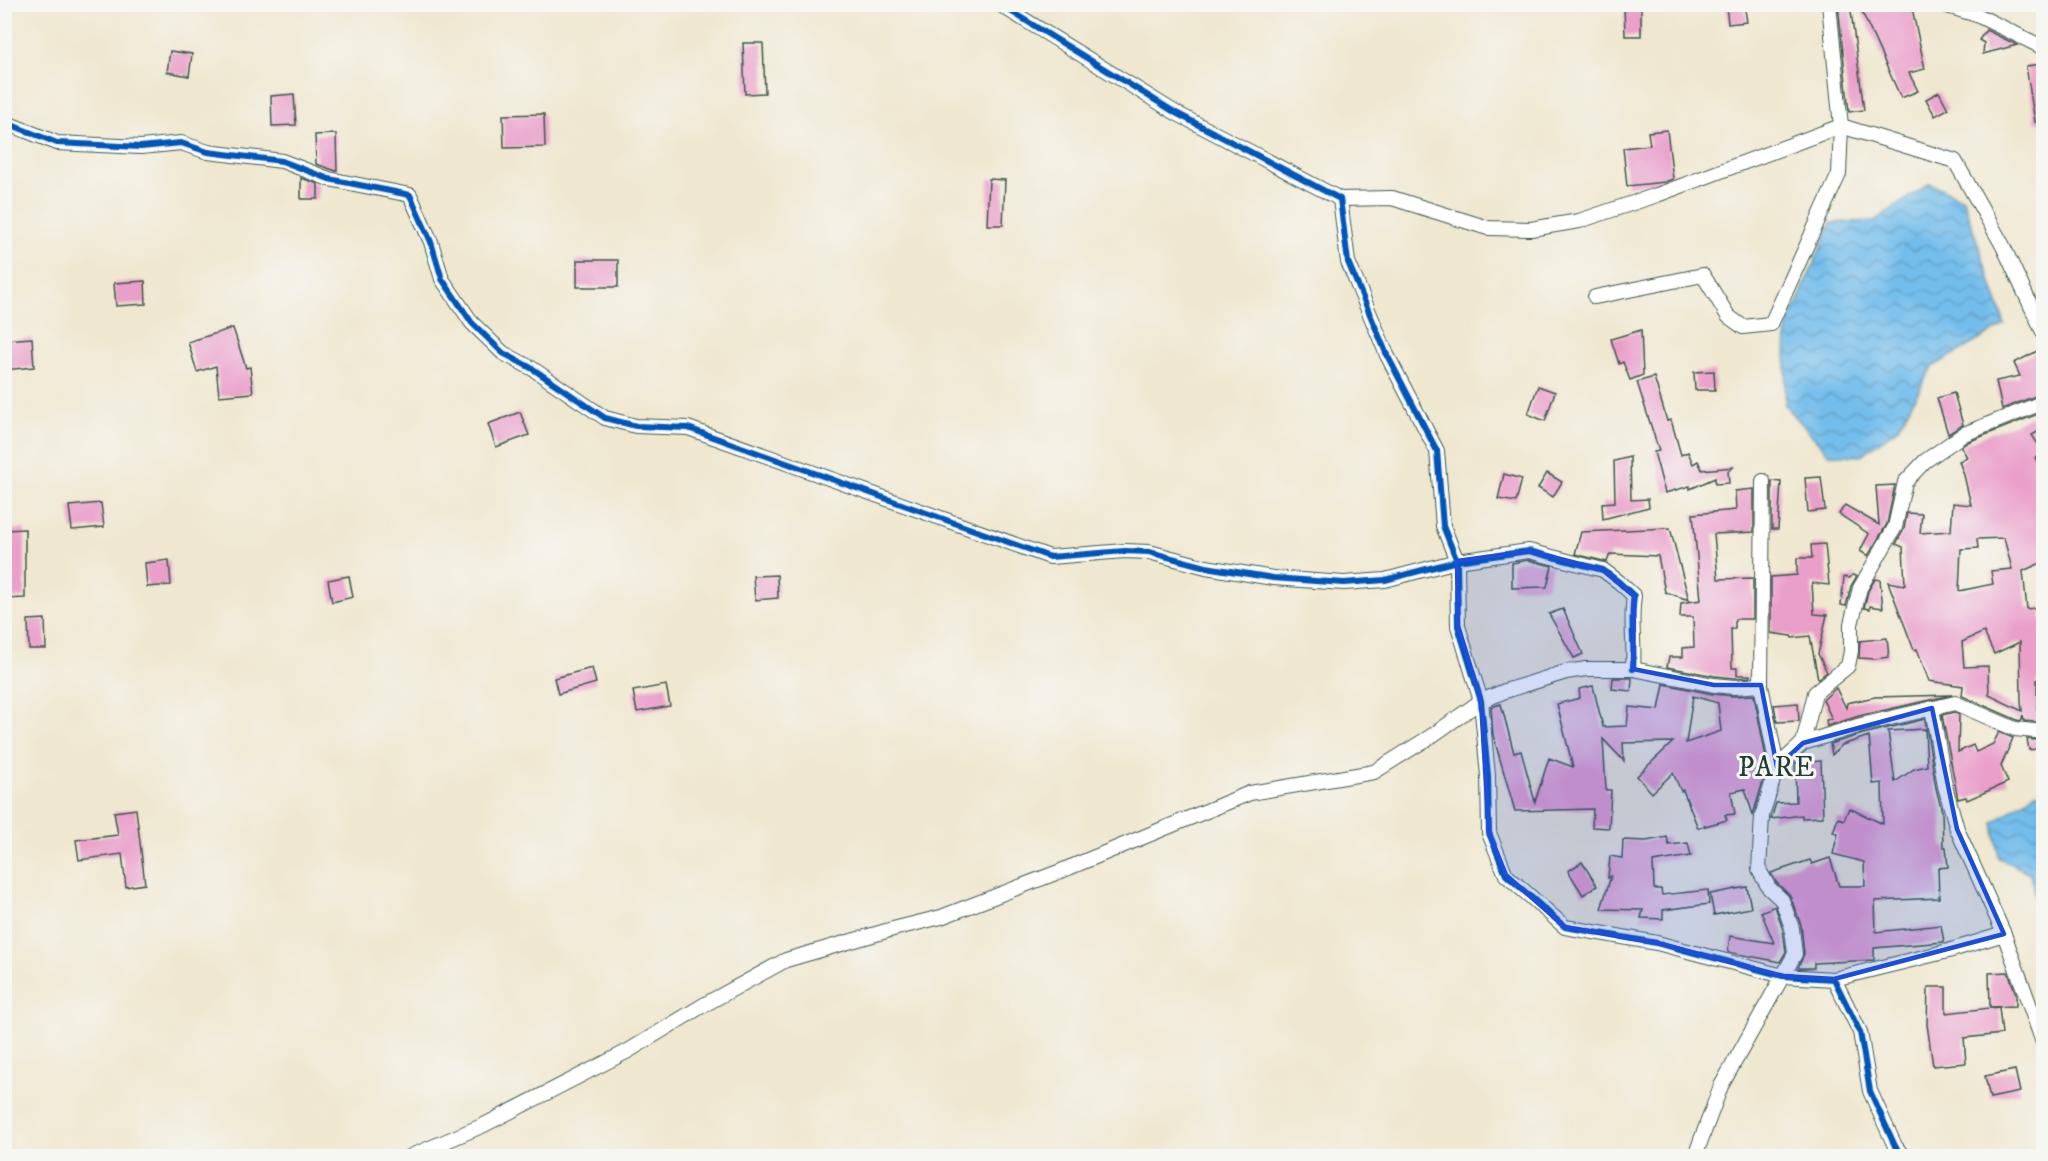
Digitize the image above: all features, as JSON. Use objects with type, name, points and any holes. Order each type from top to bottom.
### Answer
[{"type":"street","points":[[999,4],[1176,113],[1340,199],[1392,198],[1488,228],[1532,228],[1579,221],[1657,195],[1841,126],[1955,161],[2003,246],[2043,334]]},
{"type":"street","points":[[1595,297],[1703,274],[1728,315],[1743,327],[1771,324],[1839,174],[1841,126],[1829,4]]},
{"type":"street","points":[[1941,4],[1977,15],[2043,48]]},
{"type":"street","points":[[4,122],[57,143],[141,147],[181,143],[208,152],[282,161],[328,179],[410,195],[431,242],[442,279],[472,323],[503,353],[533,369],[605,418],[636,426],[688,428],[1050,557],[1125,551],[1149,552],[1206,567],[1273,578],[1344,583],[1385,580],[1457,561],[1529,551],[1603,570],[1634,596],[1630,617],[1634,669]]},
{"type":"street","points":[[1340,199],[1348,262],[1387,355],[1437,451],[1443,526],[1457,561],[1458,626],[1480,701],[1488,776],[1489,833],[1506,875],[1564,927],[1657,943],[1783,976],[1834,980],[2004,934]]},
{"type":"street","points":[[1803,743],[1815,693],[1848,666],[1851,651],[1851,624],[1860,588],[1895,527],[1905,482],[1925,461],[1964,434],[2043,402]]},
{"type":"street","points":[[1695,1156],[1721,1086],[1795,954],[1791,928],[1782,900],[1769,888],[1759,870],[1762,816],[1777,767],[1761,685],[1763,481]]},
{"type":"street","points":[[411,1156],[484,1125],[628,1051],[702,1006],[786,960],[941,917],[1061,871],[1250,793],[1374,772],[1433,735],[1480,701],[1566,672],[1586,669],[1634,669],[1714,685],[1747,687],[1761,685]]},
{"type":"street","points":[[1777,767],[1803,743],[1861,725],[1955,703],[2015,729],[2043,732]]},
{"type":"street","points":[[1932,708],[1946,786],[1957,829],[2004,934],[2043,1045]]},
{"type":"street","points":[[1834,980],[1860,1032],[1869,1091],[1895,1146],[1903,1156]]},
{"type":"highlighted area","points":[[1529,551],[1603,570],[1634,596],[1633,669],[1714,685],[1761,685],[1777,767],[1803,743],[1932,708],[1957,829],[2004,934],[1834,979],[1783,976],[1657,943],[1565,927],[1506,875],[1489,833],[1481,701],[1458,626],[1457,561]]},
{"type":"water","points":[[1930,183],[1963,199],[2005,325],[1932,367],[1898,428],[1860,456],[1829,454],[1785,405],[1787,327],[1831,223],[1874,221]]},
{"type":"water","points":[[2035,793],[2043,793],[2043,939],[2030,873],[1999,858],[1993,823]]},
{"type":"building","points":[[1624,4],[1641,4],[1641,36],[1625,36]]},
{"type":"building","points":[[1726,4],[1744,4],[1747,22],[1728,24]]},
{"type":"building","points":[[1838,4],[1850,4],[1864,110],[1849,112]]},
{"type":"building","points":[[1895,8],[1895,10],[1912,8],[1925,69],[1909,73],[1918,91],[1901,98],[1862,12]]},
{"type":"building","points":[[1986,30],[2017,45],[1983,54],[1984,43],[1979,40]]},
{"type":"building","points":[[743,43],[763,43],[765,93],[745,94]]},
{"type":"building","points":[[170,51],[192,54],[189,76],[167,72]]},
{"type":"building","points":[[2042,64],[2043,122],[2035,122],[2026,66]]},
{"type":"building","points":[[1939,92],[1948,109],[1935,116],[1926,99]]},
{"type":"building","points":[[294,94],[296,125],[272,126],[271,96]]},
{"type":"building","points":[[544,114],[545,147],[504,148],[503,115]]},
{"type":"building","points":[[1667,130],[1673,179],[1627,186],[1623,148],[1650,145],[1648,132]]},
{"type":"building","points":[[336,134],[337,171],[316,164],[315,135]]},
{"type":"building","points":[[301,178],[318,184],[318,199],[301,199]]},
{"type":"building","points":[[989,179],[1005,180],[1003,225],[987,225]]},
{"type":"building","points":[[577,260],[618,260],[618,287],[577,287]]},
{"type":"building","points":[[145,281],[146,304],[116,306],[114,283]]},
{"type":"building","points":[[233,328],[246,368],[250,367],[253,393],[219,396],[216,366],[197,372],[188,342]]},
{"type":"building","points":[[1641,330],[1643,375],[1630,380],[1623,362],[1619,364],[1611,339]]},
{"type":"building","points":[[32,338],[34,367],[4,370],[4,340]]},
{"type":"building","points":[[2043,348],[2043,393],[2002,409],[1996,381],[2020,376],[2014,363]]},
{"type":"building","points":[[1714,371],[1715,390],[1695,390],[1694,372]]},
{"type":"building","points":[[1654,377],[1667,421],[1671,420],[1681,455],[1688,452],[1693,464],[1698,461],[1702,470],[1734,467],[1728,471],[1729,483],[1715,484],[1715,478],[1690,489],[1690,486],[1665,493],[1654,452],[1659,451],[1637,382]]},
{"type":"building","points":[[1538,386],[1555,392],[1545,421],[1528,414]]},
{"type":"building","points":[[1954,393],[1963,425],[1948,434],[1937,398]]},
{"type":"building","points":[[520,412],[529,435],[496,447],[488,424]]},
{"type":"building","points":[[2043,412],[2043,429],[2032,435],[2043,452],[2035,458],[2043,471],[2043,562],[2023,571],[2027,609],[2042,607],[2043,679],[2037,680],[2037,709],[2043,708],[2043,723],[2024,721],[2023,715],[2021,721],[2017,720],[1962,696],[1963,686],[1929,681],[1917,649],[1914,650],[1888,582],[1905,585],[1903,547],[1896,544],[1904,529],[1907,513],[1922,514],[1920,533],[1951,531],[1953,503],[1971,505],[1959,461],[1967,457],[1961,447],[1968,442]],"holes":[[[2004,538],[2012,569],[1991,571],[1993,584],[1959,591],[1961,549],[1978,548],[1977,539]],[[1984,632],[1994,654],[2020,642],[2022,711],[1989,695],[1988,666],[1964,667],[1962,642]]]},
{"type":"building","points":[[1630,457],[1631,500],[1648,499],[1649,507],[1603,519],[1602,503],[1615,502],[1614,461]]},
{"type":"building","points":[[1547,473],[1562,482],[1553,497],[1538,488]]},
{"type":"building","points":[[1504,474],[1522,479],[1516,502],[1498,499]]},
{"type":"building","points":[[1821,477],[1825,510],[1808,512],[1805,478]]},
{"type":"building","points":[[1772,481],[1781,482],[1778,529],[1772,529]]},
{"type":"building","points":[[1895,485],[1887,524],[1868,556],[1860,551],[1869,534],[1839,514],[1845,505],[1879,525],[1876,486]]},
{"type":"building","points":[[1754,489],[1754,532],[1714,534],[1718,579],[1753,578],[1753,619],[1735,619],[1735,629],[1731,629],[1732,668],[1737,668],[1737,675],[1750,675],[1750,677],[1715,676],[1667,667],[1669,657],[1683,657],[1683,648],[1694,647],[1693,617],[1680,617],[1681,603],[1701,600],[1693,514],[1736,510],[1735,491]]},
{"type":"building","points":[[101,503],[104,527],[72,530],[69,506]]},
{"type":"building","points":[[1670,528],[1689,600],[1665,592],[1658,556],[1610,554],[1607,562],[1575,554],[1581,532]]},
{"type":"building","points":[[25,529],[25,598],[4,599],[4,530]]},
{"type":"building","points":[[1825,544],[1829,585],[1812,583],[1814,614],[1827,615],[1818,654],[1827,672],[1818,679],[1810,636],[1792,638],[1771,633],[1771,577],[1797,575],[1797,558],[1812,558],[1811,545]]},
{"type":"building","points":[[169,560],[171,585],[147,587],[145,563]]},
{"type":"building","points":[[1528,560],[1552,566],[1547,587],[1512,588],[1512,563]]},
{"type":"building","points":[[777,575],[778,598],[755,600],[753,576]]},
{"type":"building","points":[[1852,575],[1857,576],[1851,586],[1846,606],[1841,605],[1844,577],[1850,578]]},
{"type":"building","points":[[349,576],[353,597],[332,602],[328,580]]},
{"type":"building","points":[[1875,579],[1880,580],[1883,608],[1870,606],[1870,609],[1864,608],[1868,591]]},
{"type":"building","points":[[1563,609],[1583,654],[1574,658],[1549,614]]},
{"type":"building","points":[[45,619],[46,649],[29,649],[28,620]]},
{"type":"building","points":[[1887,638],[1889,657],[1859,658],[1860,641]]},
{"type":"building","points":[[592,668],[596,683],[558,694],[554,678]]},
{"type":"building","points":[[1613,678],[1632,678],[1631,691],[1612,689]]},
{"type":"building","points":[[1664,684],[1713,694],[1754,695],[1766,757],[1764,778],[1753,815],[1745,789],[1731,792],[1735,814],[1725,815],[1727,820],[1698,828],[1683,790],[1681,791],[1673,773],[1652,793],[1637,776],[1673,742],[1623,743],[1624,761],[1603,739],[1606,790],[1611,790],[1609,828],[1592,827],[1593,809],[1515,811],[1493,735],[1491,707],[1501,704],[1514,753],[1521,751],[1535,802],[1549,758],[1573,767],[1557,704],[1580,698],[1579,689],[1593,686],[1603,727],[1627,726],[1629,707],[1659,710]],"holes":[[[1693,696],[1718,703],[1721,731],[1686,743]]]},
{"type":"building","points":[[666,685],[670,706],[637,712],[633,691]]},
{"type":"building","points":[[1836,688],[1846,708],[1847,703],[1875,697],[1952,695],[1859,716],[1827,726],[1826,720],[1832,719],[1823,700]]},
{"type":"building","points":[[1798,703],[1799,721],[1777,722],[1774,705]]},
{"type":"building","points":[[1954,712],[1959,715],[1958,752],[1973,745],[1976,752],[1993,744],[1999,732],[2013,738],[2001,766],[2008,782],[1967,800],[1966,797],[1958,799],[1942,715]]},
{"type":"building","points":[[1925,719],[1942,811],[1943,847],[1946,847],[1948,867],[1938,868],[1939,898],[1875,901],[1876,932],[1941,925],[1944,942],[1874,948],[1874,960],[1814,963],[1814,968],[1798,968],[1804,954],[1801,925],[1790,896],[1776,882],[1771,873],[1810,860],[1812,864],[1830,858],[1839,886],[1865,886],[1864,862],[1833,854],[1838,833],[1833,832],[1838,818],[1844,820],[1849,808],[1883,824],[1882,783],[1873,784],[1869,736],[1842,745],[1832,755],[1830,744]],"holes":[[[1925,729],[1927,766],[1914,769],[1895,782],[1888,731]]]},
{"type":"building","points":[[2027,739],[2043,741],[2043,748],[2029,750]]},
{"type":"building","points":[[1821,761],[1823,817],[1802,818],[1802,815],[1771,819],[1776,803],[1796,802],[1795,763]]},
{"type":"building","points":[[136,809],[145,884],[126,887],[122,854],[79,860],[76,840],[118,835],[114,812]]},
{"type":"building","points":[[1667,837],[1669,845],[1688,843],[1691,856],[1653,862],[1654,889],[1661,889],[1662,895],[1708,890],[1709,904],[1663,910],[1663,919],[1641,918],[1643,910],[1601,909],[1611,876],[1608,878],[1610,856],[1622,858],[1623,840],[1646,841]]},
{"type":"building","points":[[1582,862],[1597,886],[1583,895],[1568,871]]},
{"type":"building","points":[[1747,887],[1751,908],[1714,915],[1710,894]]},
{"type":"building","points":[[1775,906],[1783,930],[1786,952],[1780,962],[1728,952],[1730,936],[1774,943],[1761,912]]},
{"type":"building","points":[[2008,972],[2016,994],[2016,1006],[1990,1007],[1989,973]]},
{"type":"building","points":[[1928,987],[1946,987],[1946,1013],[1999,1007],[2002,1034],[1964,1038],[1966,1063],[1933,1066],[1927,1024]]},
{"type":"building","points":[[2015,1070],[2020,1092],[1990,1098],[1985,1076]]},
{"type":"cycle path","points":[[999,4],[1176,113],[1340,199],[1348,262],[1387,355],[1437,451],[1443,526],[1457,561],[1458,626],[1481,701],[1488,776],[1489,833],[1506,875],[1565,927],[1657,943],[1783,976],[1834,979],[1860,1032],[1870,1091],[1895,1146],[1903,1156]]},
{"type":"cycle path","points":[[4,122],[57,143],[141,147],[181,143],[208,152],[282,161],[329,179],[410,195],[431,242],[442,279],[472,323],[503,353],[533,369],[605,418],[636,426],[688,428],[1050,557],[1125,551],[1149,552],[1206,567],[1273,578],[1344,583],[1385,580],[1457,561],[1529,551],[1603,570],[1634,596],[1633,669]]},
{"type":"district","name":"PARE","points":[[1777,767]]}]
